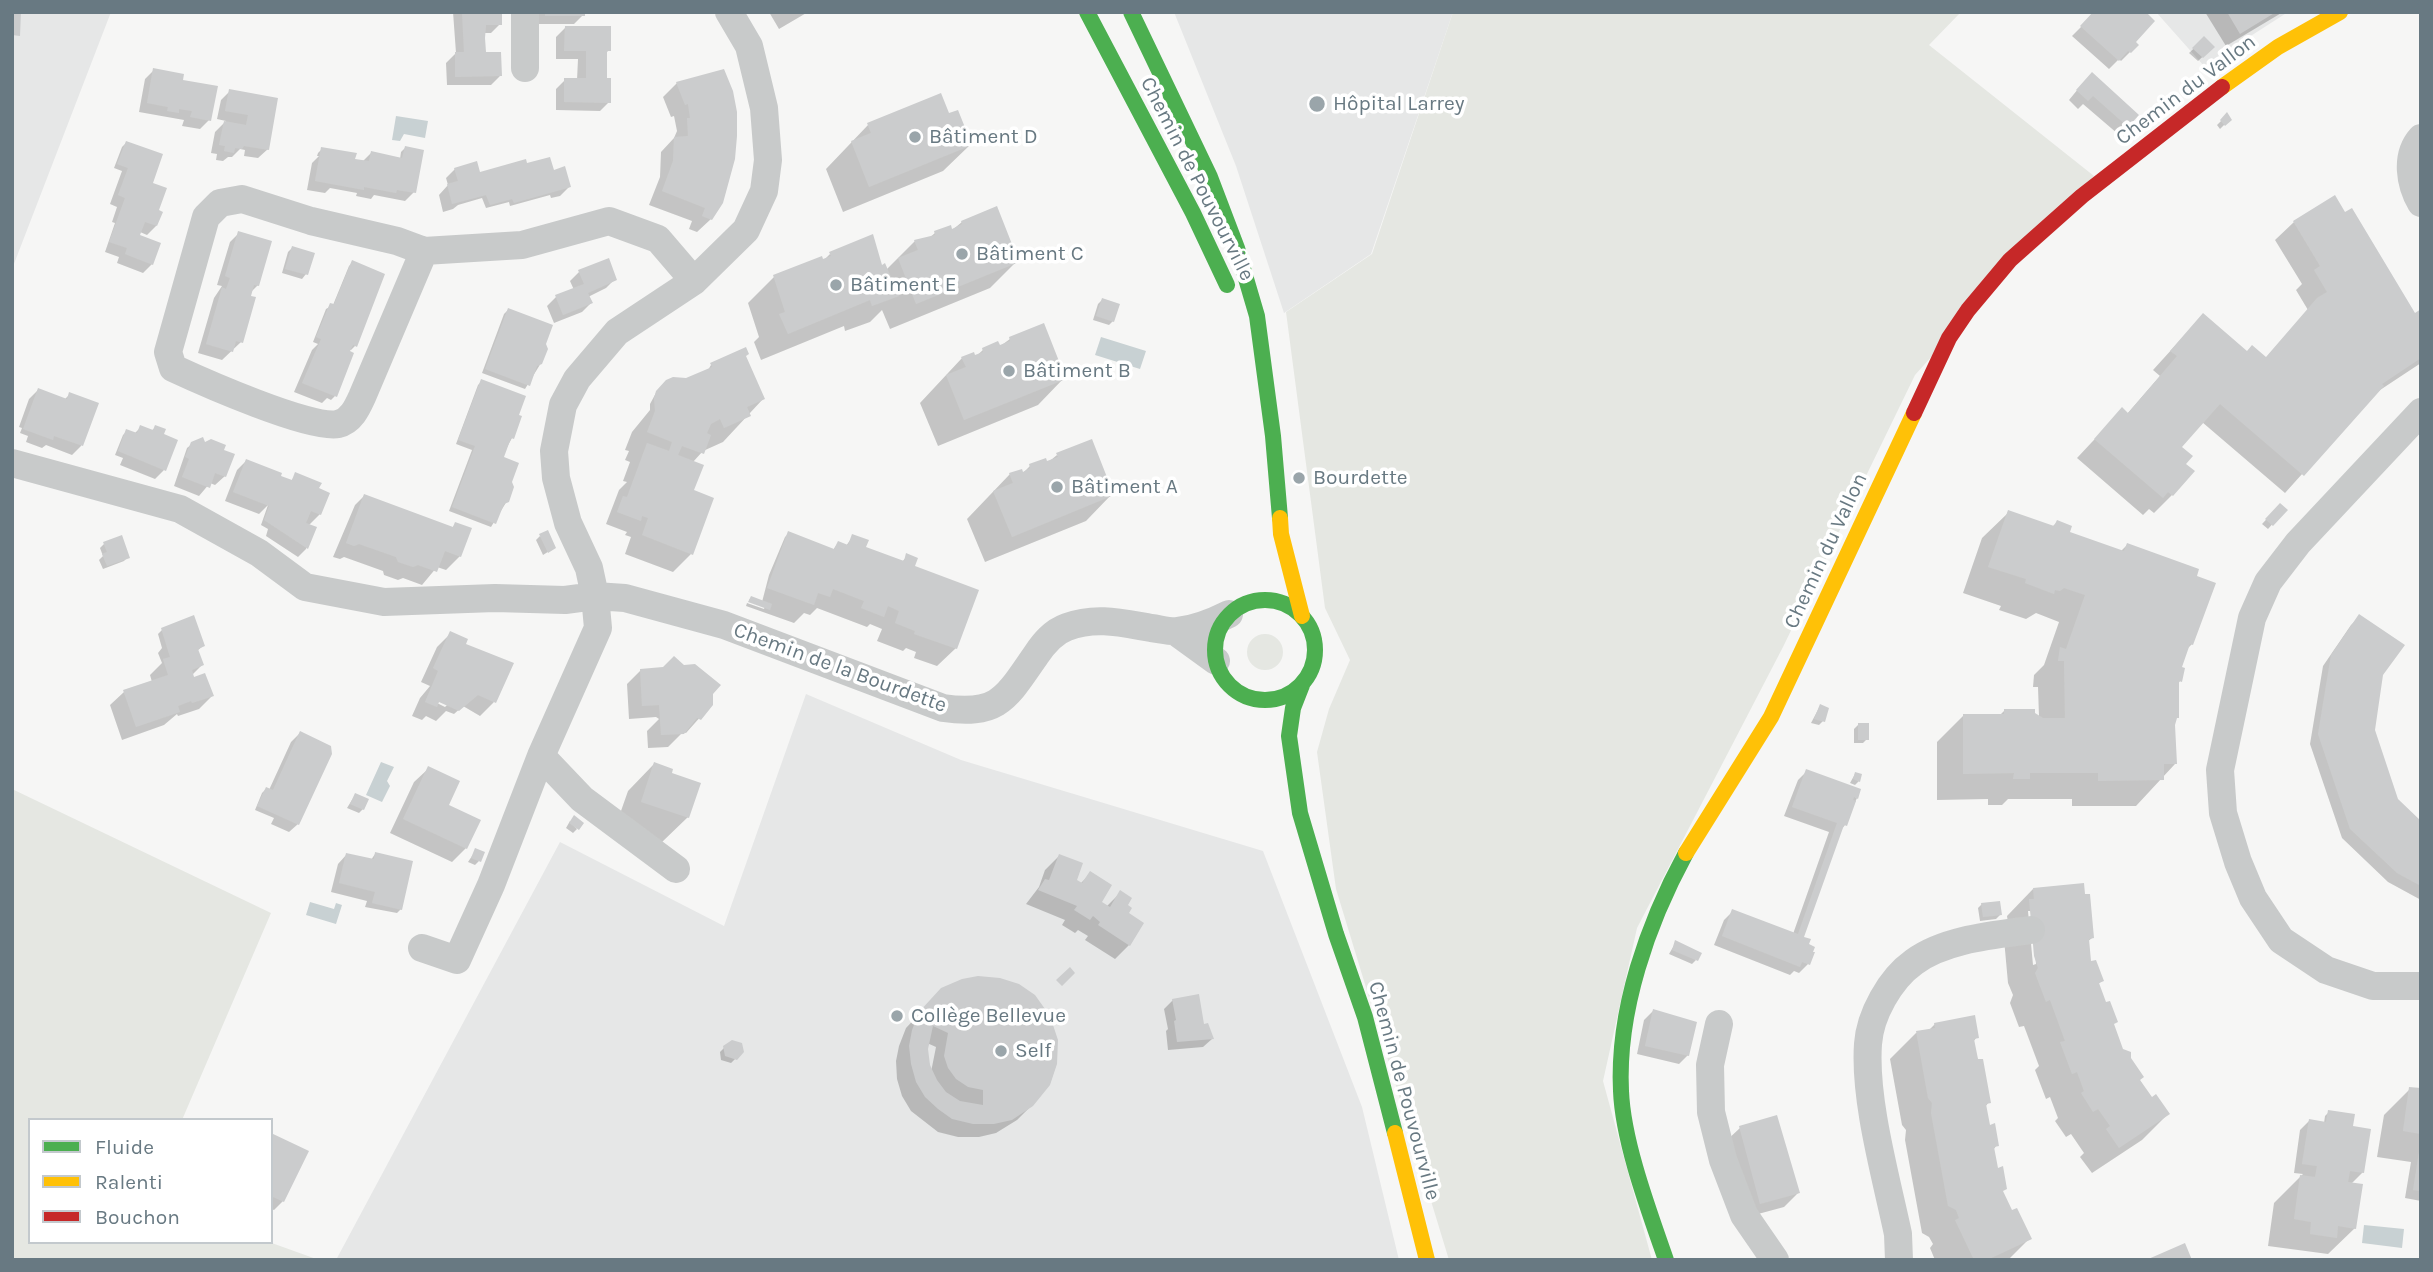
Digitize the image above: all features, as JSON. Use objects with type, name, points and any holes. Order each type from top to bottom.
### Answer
[{"type":"street","points":[[524,12],[525,68]]},
{"type":"street","points":[[422,948],[457,960],[491,885],[541,755],[598,628],[589,568],[568,523],[556,478],[554,451],[563,405],[577,379],[617,332],[694,281],[746,230],[759,205],[766,181],[768,160],[764,108],[749,46],[729,12]]},
{"type":"street","name":"Chemin de Pouvourville","points":[[1087,12],[1193,213],[1264,367]]},
{"type":"street","name":"Chemin de Pouvourville","points":[[1130,12],[1188,125],[1237,248],[1257,316],[1273,436],[1281,534],[1302,616],[1312,629],[1316,646],[1314,663],[1293,708],[1289,736],[1300,813],[1336,934],[1365,1017],[1427,1260]]},
{"type":"street","name":"Chemin du Vallon","points":[[1665,1260],[1625,1124],[1621,1091],[1622,1046],[1637,967],[1667,887],[1692,841],[1771,717],[1949,338],[1968,306],[1993,275],[2037,233],[2231,80],[2272,51],[2340,12]]},
{"type":"street","points":[[2421,138],[2409,170],[2421,203]]},
{"type":"street","points":[[424,251],[354,414],[339,424],[305,420],[220,389],[173,368],[169,352],[206,217],[220,203],[242,199],[311,221],[397,241],[424,251],[522,244],[608,220],[657,239],[694,281]]},
{"type":"street","points":[[2421,412],[2298,543],[2268,582],[2252,618],[2220,770],[2223,813],[2238,862],[2253,898],[2281,940],[2326,970],[2373,986],[2421,986]]},
{"type":"street","name":"Chemin de la Bourdette","points":[[12,463],[180,509],[259,553],[305,587],[384,602],[495,598],[565,600],[595,596],[625,598],[724,625],[943,708],[967,712],[982,709],[1008,696],[1045,642],[1068,626],[1098,619],[1176,632],[1207,624],[1239,608]]},
{"type":"street","name":"Chemin de Pouvourville","points":[[1272,562],[1281,534]]},
{"type":"street","points":[[1261,587],[1216,636],[1216,661],[1227,683],[1247,697],[1261,716]]},
{"type":"street","points":[[1239,608],[1260,600],[1283,603],[1302,616]]},
{"type":"street","name":"Chemin de la Bourdette","points":[[1176,632],[1216,661]]},
{"type":"street","points":[[1247,697],[1271,700],[1293,692],[1302,685]]},
{"type":"street","points":[[541,755],[582,799],[676,869]]},
{"type":"street","name":"Chemin de Pouvourville","points":[[1295,852],[1336,934]]},
{"type":"street","points":[[1899,1260],[1898,1234],[1868,1078],[1868,1041],[1878,1007],[1901,974],[1915,961],[1974,937],[2032,930]]},
{"type":"street","points":[[1719,1024],[1710,1065],[1711,1112],[1723,1160],[1744,1215],[1775,1260]]},
{"type":"shaded area","points":[[12,12],[111,12],[12,269]]},
{"type":"shaded area","name":"Hôpital Larrey","points":[[1174,12],[1453,12],[1371,254],[1284,313],[1236,166]]},
{"type":"shaded area","points":[[1453,12],[1961,12],[1929,45],[2094,176],[1915,375],[1783,647],[1637,928],[1603,1081],[1652,1260],[1449,1260],[1336,889],[1317,752],[1329,709],[1350,660],[1325,608],[1286,312],[1372,254]]},
{"type":"shaded area","points":[[2156,12],[2288,12],[2204,66]]},
{"type":"shaded area","points":[[396,116],[428,121],[425,138],[404,134],[400,141],[392,140]]},
{"type":"shaded area","points":[[1101,337],[1146,351],[1140,369],[1095,355]]},
{"type":"shaded area","points":[[1265,634],[1278,639],[1283,652],[1278,665],[1265,670],[1252,665],[1247,652],[1252,639]]},
{"type":"shaded area","name":"Collège Bellevue","points":[[806,694],[961,760],[1263,851],[1362,1107],[1399,1260],[336,1260],[560,842],[724,926]]},
{"type":"shaded area","points":[[381,762],[394,767],[387,781],[390,786],[382,802],[366,795]]},
{"type":"shaded area","points":[[12,789],[271,913],[183,1118],[28,1118],[28,1244],[273,1243],[319,1260],[12,1260]]},
{"type":"shaded area","points":[[310,902],[334,909],[336,903],[342,905],[336,924],[306,915]]},
{"type":"shaded area","points":[[2364,1225],[2404,1229],[2402,1248],[2362,1243]]},
{"type":"building","points":[[12,12],[21,12],[20,36],[12,35]]},
{"type":"building","points":[[462,12],[502,12],[502,25],[486,25],[485,38],[486,52],[501,52],[502,76],[455,77],[455,52],[464,52]]},
{"type":"building","points":[[545,12],[585,12],[585,16],[545,16]]},
{"type":"building","points":[[2093,12],[2146,12],[2155,21],[2136,42],[2139,45],[2131,53],[2128,51],[2119,61],[2080,26]]},
{"type":"building","points":[[2227,12],[2276,12],[2240,34]]},
{"type":"building","points":[[565,26],[611,26],[607,78],[611,78],[611,103],[564,102],[564,78],[586,78],[586,51],[564,51]]},
{"type":"building","points":[[2204,36],[2215,47],[2203,58],[2192,48]]},
{"type":"building","points":[[153,68],[184,74],[183,80],[218,86],[211,121],[190,117],[192,111],[167,111],[168,107],[147,103]]},
{"type":"building","points":[[724,69],[733,91],[737,112],[737,136],[735,159],[723,203],[712,220],[702,216],[705,208],[662,191],[673,161],[674,137],[688,136],[688,104],[685,105],[676,82]]},
{"type":"building","points":[[2092,72],[2139,115],[2128,127],[2093,96],[2088,101],[2076,90]]},
{"type":"building","points":[[229,89],[278,98],[269,150],[244,146],[242,149],[235,148],[234,153],[224,151],[225,146],[219,145],[224,121],[246,125],[248,115],[225,111]]},
{"type":"building","name":"Bâtiment D","points":[[941,93],[949,113],[958,110],[972,145],[869,187],[851,141],[871,133],[867,123]]},
{"type":"building","points":[[2227,112],[2232,120],[2225,126],[2220,120]]},
{"type":"building","points":[[126,141],[163,154],[153,183],[167,188],[159,210],[163,212],[157,226],[145,222],[140,235],[161,243],[153,265],[125,254],[127,248],[109,242],[125,198],[118,195],[128,168],[117,164]]},
{"type":"building","points":[[405,146],[424,150],[416,193],[397,190],[396,193],[364,187],[364,190],[315,181],[321,147],[357,153],[355,159],[369,161],[371,151],[402,158]]},
{"type":"building","points":[[550,157],[554,170],[565,166],[571,187],[514,203],[512,199],[490,205],[486,195],[452,204],[447,184],[458,181],[454,168],[477,161],[480,172],[526,159],[527,163]]},
{"type":"building","points":[[2335,195],[2345,212],[2352,208],[2415,313],[2421,309],[2421,358],[2382,384],[2384,386],[2304,476],[2220,404],[2182,447],[2193,456],[2186,464],[2195,471],[2173,496],[2168,492],[2163,498],[2094,439],[2122,407],[2128,413],[2177,356],[2170,351],[2203,313],[2247,351],[2252,345],[2266,357],[2317,298],[2327,292],[2314,270],[2320,266],[2293,221]]},
{"type":"building","name":"Bâtiment C","points":[[997,206],[1019,262],[916,304],[898,258],[918,250],[914,240],[935,235],[934,231],[951,225],[952,229],[962,224],[961,221]]},
{"type":"building","points":[[238,231],[272,241],[259,286],[254,285],[251,296],[256,297],[243,343],[236,341],[233,352],[206,344],[222,287],[226,289],[230,278],[225,276]]},
{"type":"building","name":"Bâtiment E","points":[[873,234],[882,265],[885,263],[899,296],[872,306],[870,300],[788,334],[779,314],[785,312],[773,275],[822,256],[823,259],[831,256],[829,252]]},
{"type":"building","points":[[292,246],[315,253],[308,275],[285,269]]},
{"type":"building","points":[[609,258],[617,280],[588,293],[593,303],[563,315],[555,295],[584,284],[578,270]]},
{"type":"building","points":[[352,260],[385,274],[357,347],[353,345],[350,351],[354,353],[337,397],[302,383],[321,339],[316,337],[330,303],[334,304]]},
{"type":"building","points":[[1102,298],[1120,304],[1114,322],[1096,316]]},
{"type":"building","points":[[508,308],[553,325],[546,344],[548,349],[542,364],[537,366],[530,386],[485,369]]},
{"type":"building","name":"Bâtiment B","points":[[1044,323],[1066,379],[964,420],[946,375],[966,367],[961,357],[983,352],[982,348],[998,341],[1000,345],[1010,341],[1009,337]]},
{"type":"building","points":[[746,347],[749,354],[746,356],[765,399],[747,407],[751,416],[724,428],[720,419],[711,424],[707,433],[711,435],[704,454],[682,446],[678,455],[704,465],[694,490],[714,498],[693,555],[642,535],[648,518],[642,516],[641,521],[617,512],[623,496],[627,497],[647,443],[669,451],[672,442],[647,432],[655,411],[656,391],[666,380],[673,377],[686,378],[712,367],[710,363]]},
{"type":"building","points":[[481,379],[526,396],[514,439],[511,438],[504,457],[519,463],[512,482],[514,487],[496,524],[452,507],[475,446],[458,440]]},
{"type":"building","points":[[38,388],[67,399],[69,392],[99,403],[83,446],[54,436],[53,440],[23,429]]},
{"type":"building","points":[[140,425],[153,430],[155,425],[166,429],[164,434],[178,440],[166,471],[118,451],[126,429],[137,433]]},
{"type":"building","points":[[203,437],[205,442],[211,439],[226,445],[224,450],[235,454],[226,477],[215,473],[210,488],[182,477],[189,459],[185,457],[191,442]]},
{"type":"building","name":"Bâtiment A","points":[[1092,439],[1114,495],[1012,537],[993,491],[1013,483],[1009,473],[1022,469],[1023,472],[1030,468],[1029,464],[1058,457],[1056,453]]},
{"type":"building","points":[[246,459],[282,473],[281,476],[292,480],[295,472],[322,483],[319,488],[330,493],[321,515],[311,511],[306,523],[317,527],[308,549],[264,520],[269,506],[233,492]]},
{"type":"building","points":[[364,494],[453,527],[455,522],[472,528],[461,557],[445,551],[437,572],[398,562],[396,557],[359,544],[354,546],[346,543]]},
{"type":"building","points":[[2280,503],[2288,510],[2273,526],[2265,519]]},
{"type":"building","points":[[2008,510],[2054,526],[2057,520],[2072,526],[2070,532],[2124,551],[2127,543],[2199,569],[2197,576],[2216,583],[2182,667],[2185,668],[2182,682],[2179,681],[2179,718],[2175,725],[2177,764],[2164,764],[2164,780],[2098,781],[2098,773],[2030,773],[2030,779],[2013,779],[2014,773],[1963,774],[1963,714],[2004,714],[2004,709],[2035,709],[2035,713],[2043,718],[2065,718],[2064,661],[2058,661],[2060,647],[2066,649],[2085,595],[2064,588],[2055,590],[2054,594],[2025,583],[2026,579],[1988,567]]},
{"type":"building","points":[[548,530],[556,548],[548,553],[539,534]]},
{"type":"building","points":[[788,531],[834,549],[838,541],[848,545],[852,534],[869,540],[866,547],[904,561],[906,553],[918,558],[915,566],[979,590],[957,649],[914,634],[915,631],[895,623],[899,611],[888,606],[884,617],[861,608],[864,601],[833,589],[830,597],[818,593],[814,605],[767,588]]},
{"type":"building","points":[[122,535],[130,558],[107,566],[102,554],[107,552],[103,542]]},
{"type":"building","points":[[751,596],[772,604],[770,610],[748,602]]},
{"type":"building","points":[[2359,614],[2405,645],[2383,675],[2375,730],[2398,799],[2421,821],[2421,886],[2397,873],[2350,829],[2318,734],[2331,655]]},
{"type":"building","points":[[194,615],[205,646],[198,649],[204,665],[192,670],[194,677],[205,673],[214,696],[178,706],[180,712],[136,727],[123,690],[168,675],[163,659],[170,657],[161,628]]},
{"type":"building","points":[[450,631],[468,639],[466,644],[514,663],[496,703],[478,695],[459,711],[439,702],[437,707],[425,702],[438,671],[433,668]]},
{"type":"building","points":[[674,656],[684,665],[695,664],[721,685],[713,694],[713,705],[701,720],[697,718],[684,734],[661,735],[659,705],[642,706],[640,669],[663,667]]},
{"type":"building","points":[[1820,704],[1829,708],[1825,722],[1814,719]]},
{"type":"building","points":[[1858,723],[1869,723],[1869,740],[1858,740]]},
{"type":"building","points":[[300,731],[331,746],[332,754],[299,825],[257,806],[266,787],[273,790]]},
{"type":"building","points":[[654,762],[673,769],[672,773],[701,783],[689,818],[641,802]]},
{"type":"building","points":[[428,766],[460,781],[449,805],[481,820],[467,849],[403,819]]},
{"type":"building","points":[[1806,769],[1861,789],[1858,799],[1854,797],[1853,800],[1856,801],[1847,826],[1844,825],[1804,937],[1811,939],[1809,944],[1815,947],[1815,952],[1810,965],[1802,962],[1800,967],[1722,936],[1732,909],[1798,934],[1837,823],[1792,807]]},
{"type":"building","points":[[1855,772],[1862,774],[1860,782],[1853,779]]},
{"type":"building","points":[[355,793],[369,799],[364,810],[350,804]]},
{"type":"building","points":[[574,815],[584,823],[579,830],[569,823]]},
{"type":"building","points":[[475,848],[485,852],[481,862],[471,858]]},
{"type":"building","points":[[375,852],[413,861],[402,910],[372,903],[375,892],[339,883],[346,853],[374,859]]},
{"type":"building","points":[[1059,854],[1083,863],[1077,880],[1082,883],[1090,871],[1112,885],[1102,902],[1110,907],[1120,890],[1132,898],[1128,905],[1132,908],[1129,913],[1144,923],[1130,946],[1098,925],[1100,922],[1093,916],[1090,920],[1074,910],[1077,906],[1038,890],[1045,879],[1049,880]]},
{"type":"building","points":[[2084,883],[2085,894],[2090,894],[2094,938],[2089,939],[2091,961],[2096,960],[2104,981],[2099,983],[2118,1022],[2114,1024],[2123,1049],[2131,1052],[2131,1058],[2144,1077],[2140,1080],[2152,1097],[2156,1094],[2170,1114],[2119,1148],[2106,1129],[2110,1126],[2098,1109],[2093,1112],[2081,1093],[2084,1091],[2077,1072],[2072,1074],[2060,1042],[2065,1041],[2050,1000],[2046,1002],[2035,973],[2038,968],[2034,956],[2029,899],[2034,899],[2033,888]]},
{"type":"building","points":[[2000,901],[2002,915],[1983,917],[1981,903]]},
{"type":"building","points":[[1675,940],[1702,953],[1698,961],[1672,950]]},
{"type":"building","points":[[1070,967],[1075,973],[1062,986],[1056,980]]},
{"type":"building","name":"Self","points":[[978,976],[1000,978],[1019,984],[1035,995],[1050,1016],[1058,1040],[1057,1064],[1050,1085],[1033,1106],[1012,1120],[994,1124],[973,1124],[952,1119],[925,1097],[916,1082],[909,1046],[919,1012],[941,988]],"holes":[[[933,1026],[948,1033],[944,1056],[948,1068],[956,1079],[968,1087],[983,1090],[983,1105],[960,1101],[946,1092],[937,1080],[930,1065],[928,1049]]]},
{"type":"building","points":[[1199,994],[1204,1024],[1208,1023],[1214,1039],[1177,1042],[1172,999]]},
{"type":"building","points":[[1653,1009],[1697,1022],[1689,1056],[1645,1046]]},
{"type":"building","points":[[1975,1015],[1979,1038],[1974,1039],[1978,1059],[1983,1059],[1991,1103],[1986,1104],[1990,1125],[1995,1123],[1999,1146],[1994,1147],[1998,1168],[2003,1166],[2007,1189],[2003,1191],[2012,1210],[2017,1208],[2032,1239],[1987,1260],[1974,1260],[1955,1220],[1959,1218],[1956,1210],[1948,1206],[1931,1113],[1932,1103],[1928,1098],[1916,1031],[1935,1028],[1934,1023]]},
{"type":"building","points":[[732,1040],[742,1043],[744,1052],[737,1060],[725,1056],[723,1046]]},
{"type":"building","points":[[2409,1087],[2421,1088],[2421,1134],[2403,1131]]},
{"type":"building","points":[[2328,1110],[2355,1114],[2353,1126],[2371,1129],[2364,1173],[2350,1171],[2348,1182],[2363,1184],[2356,1229],[2338,1226],[2337,1238],[2310,1234],[2311,1222],[2294,1219],[2300,1175],[2315,1177],[2317,1166],[2302,1164],[2309,1119],[2326,1122]]},
{"type":"building","points":[[1777,1115],[1800,1193],[1760,1204],[1739,1126]]},
{"type":"building","points":[[273,1134],[309,1151],[284,1202],[273,1197]]},
{"type":"building","points":[[2421,1152],[2421,1191],[2413,1190]]},
{"type":"building","points":[[2185,1243],[2192,1260],[2146,1260]]},
{"type":"traffic: fast","points":[[1087,12],[1193,213],[1227,285]]},
{"type":"traffic: fast","points":[[1131,12],[1210,177],[1237,248],[1257,316],[1273,436],[1280,518]]},
{"type":"traffic: fast","points":[[1265,600],[1284,603],[1301,614],[1312,631],[1315,650],[1312,669],[1301,686],[1284,697],[1265,700],[1246,697],[1229,686],[1218,669],[1215,650],[1218,631],[1229,614],[1246,603],[1265,600]]},
{"type":"traffic: fast","points":[[1302,685],[1293,708],[1289,736],[1300,813],[1336,934],[1365,1017],[1395,1133]]},
{"type":"traffic: fast","points":[[1666,1260],[1626,1132],[1621,1091],[1621,1060],[1624,1029],[1638,968],[1659,908],[1686,853]]},
{"type":"traffic: slow","points":[[2222,87],[2278,47],[2340,12]]},
{"type":"traffic: slow","points":[[1686,853],[1771,717],[1914,413]]},
{"type":"traffic: slow","points":[[1280,518],[1281,534],[1302,616]]},
{"type":"traffic: slow","points":[[1395,1133],[1427,1260]]},
{"type":"traffic: jam","points":[[1914,413],[1949,338],[1968,310],[2010,260],[2082,196],[2222,87]]},
{"type":"place","name":"Hôpital Larrey","points":[[1317,104]]},
{"type":"place","name":"Bâtiment D","points":[[915,137]]},
{"type":"place","name":"Bâtiment C","points":[[962,254]]},
{"type":"place","name":"Bâtiment E","points":[[836,285]]},
{"type":"place","name":"Bâtiment B","points":[[1009,371]]},
{"type":"place","name":"Bourdette","points":[[1299,478]]},
{"type":"place","name":"Bâtiment A","points":[[1057,487]]},
{"type":"place","name":"Collège Bellevue","points":[[897,1016]]},
{"type":"place","name":"Self","points":[[1001,1051]]}]
